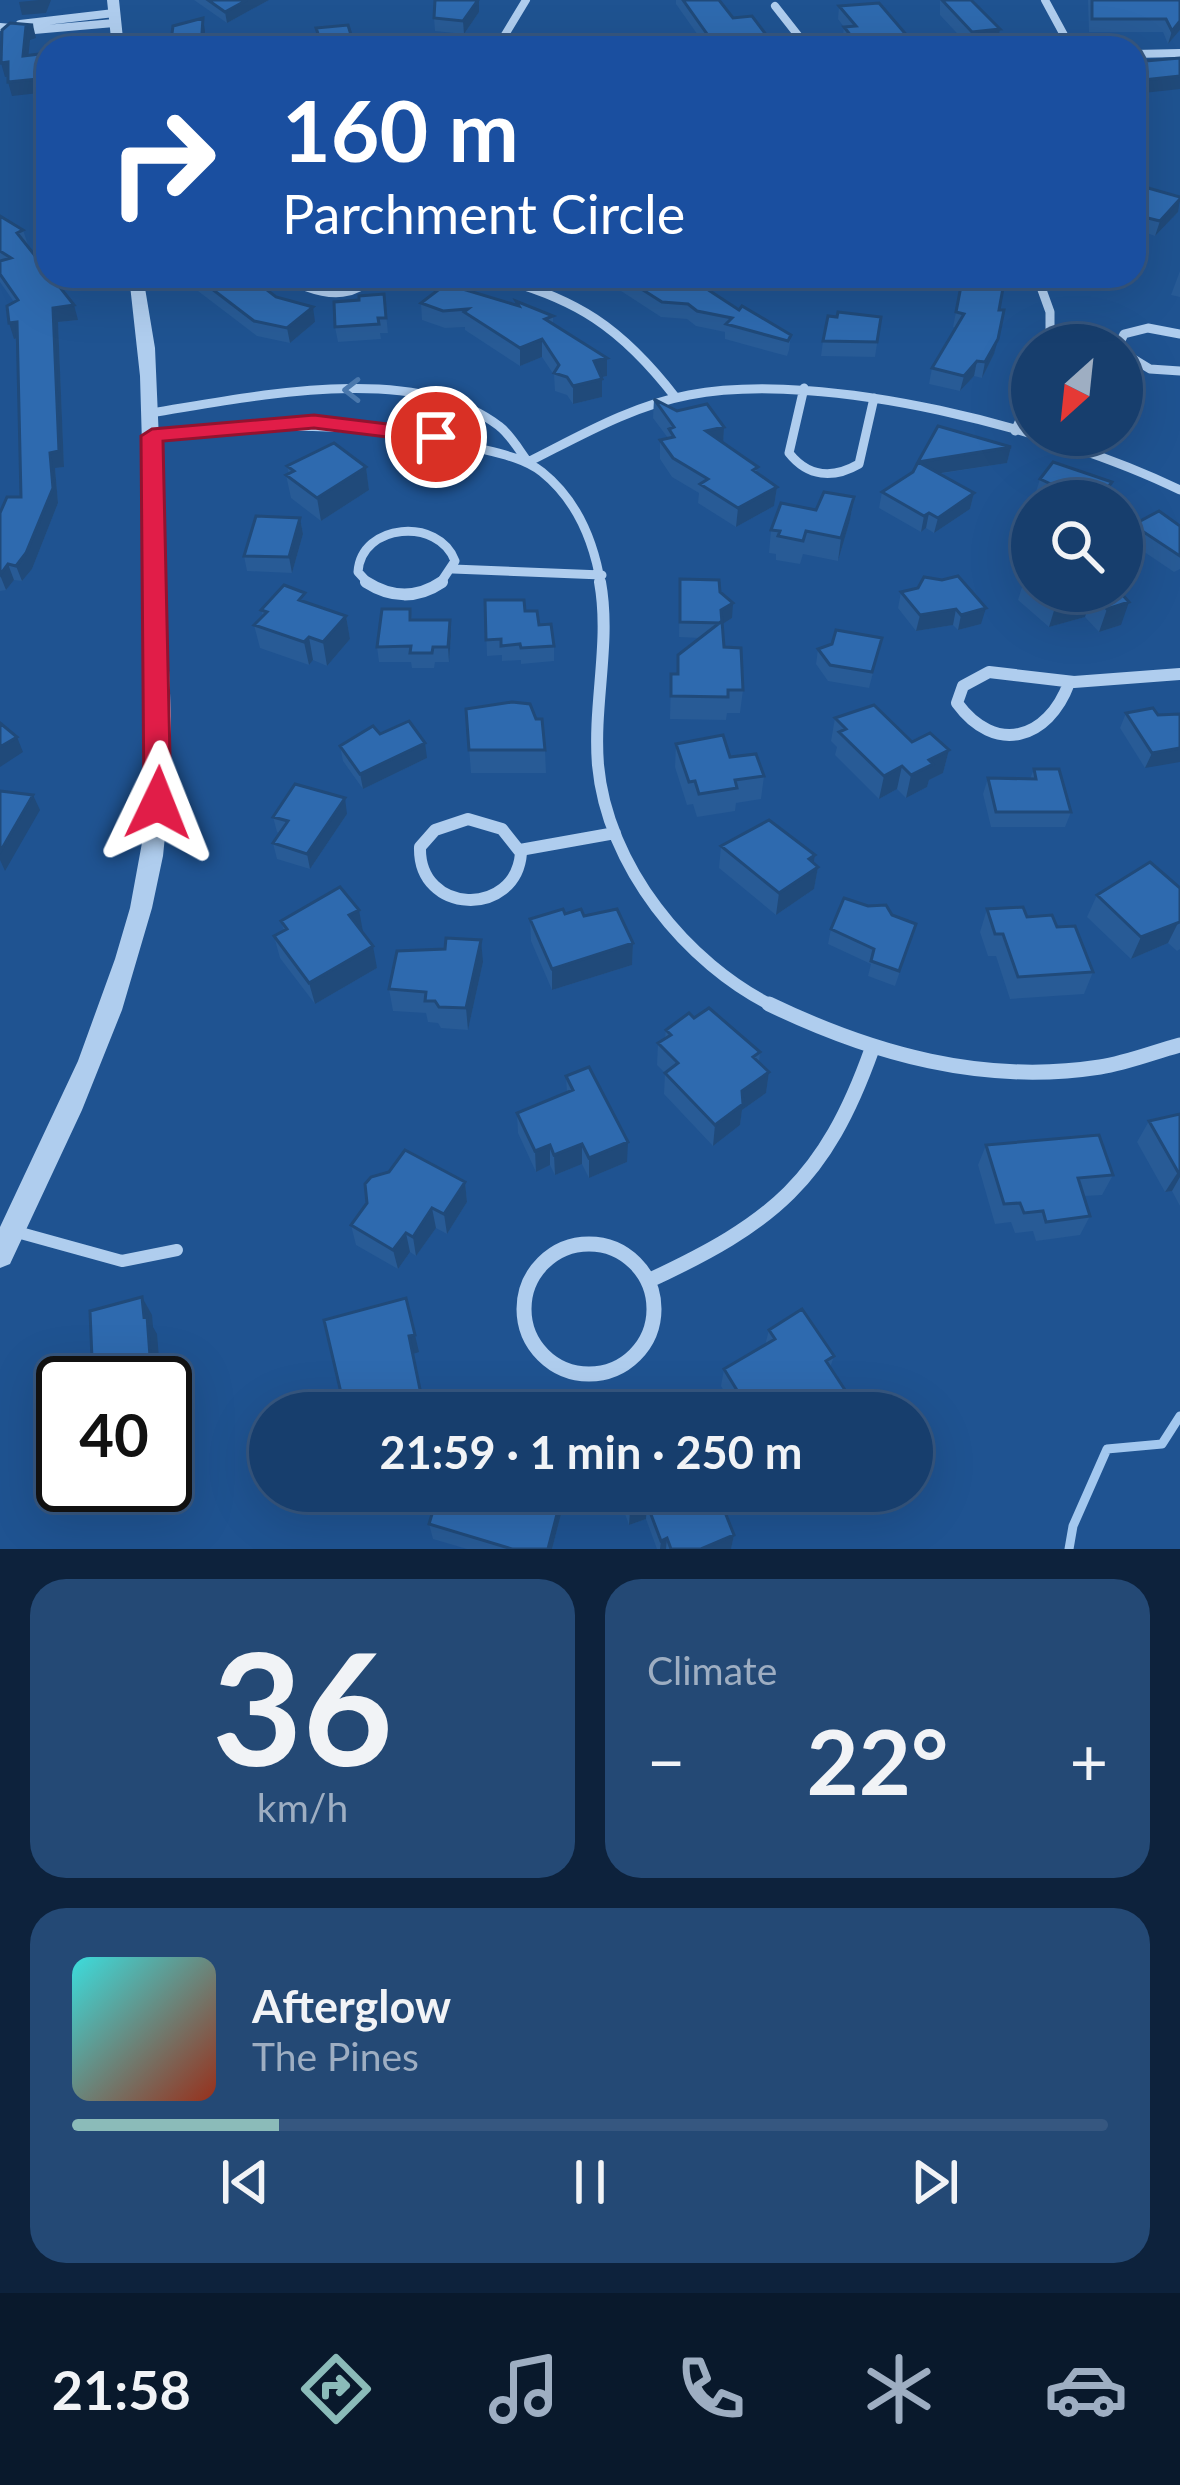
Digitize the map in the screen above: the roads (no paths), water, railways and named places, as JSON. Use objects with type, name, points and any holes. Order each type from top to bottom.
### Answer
[{"type":"street","points":[[504,36],[526,0]]},
{"type":"street","points":[[1045,0],[1064,36]]},
{"type":"street","points":[[775,6],[799,36]]},
{"type":"street","points":[[4,27],[34,30],[114,12]]},
{"type":"street","points":[[1146,54],[1180,53]]},
{"type":"street","points":[[0,1255],[82,1077],[124,964],[151,863],[160,772],[152,436],[137,288]]},
{"type":"street","points":[[311,288],[334,294],[359,288]]},
{"type":"street","points":[[531,288],[566,298],[613,325],[646,357],[676,398]]},
{"type":"street","points":[[1041,288],[1050,324]]},
{"type":"street","points":[[1143,329],[1180,334]]},
{"type":"street","points":[[1143,364],[1150,369],[1180,370]]},
{"type":"street","points":[[528,462],[630,412],[676,398],[738,388],[804,388],[874,398],[1011,430]]},
{"type":"street","points":[[804,388],[789,453],[797,465],[826,475],[860,464],[874,398]]},
{"type":"street","points":[[150,412],[302,392],[395,392],[458,406],[489,419],[521,446],[528,462]]},
{"type":"street","points":[[152,436],[277,422],[348,423],[416,432],[528,462],[547,475],[578,512],[593,539],[602,574],[600,768],[615,833],[655,908],[692,947],[732,981],[790,1016],[872,1049],[951,1068],[1059,1072],[1116,1064],[1180,1045]]},
{"type":"street","points":[[1099,456],[1180,490]]},
{"type":"street","points":[[420,532],[449,545],[453,569],[440,584],[404,595],[370,586],[357,564],[373,541],[395,533],[420,532]]},
{"type":"street","points":[[453,569],[602,574]]},
{"type":"street","points":[[1069,683],[1059,712],[1036,730],[1012,738],[978,730],[957,703],[958,692],[968,682],[1000,671],[1069,683],[1108,675],[1180,674]]},
{"type":"street","points":[[468,819],[507,830],[520,850],[518,872],[486,897],[442,895],[418,868],[422,845],[430,835],[468,819]]},
{"type":"street","points":[[520,850],[615,833]]},
{"type":"street","points":[[648,1281],[728,1245],[802,1181],[832,1145],[854,1107],[872,1049]]},
{"type":"street","points":[[589,1244],[624,1254],[648,1281],[654,1317],[649,1334],[626,1363],[608,1370],[570,1371],[538,1351],[528,1334],[524,1298],[530,1281],[540,1266],[571,1247],[589,1244]]},
{"type":"lane","points":[[12,1231],[122,1261],[177,1250]]},
{"type":"waterway","points":[[1069,1549],[1073,1526],[1107,1449],[1162,1444],[1180,1416]]}]
